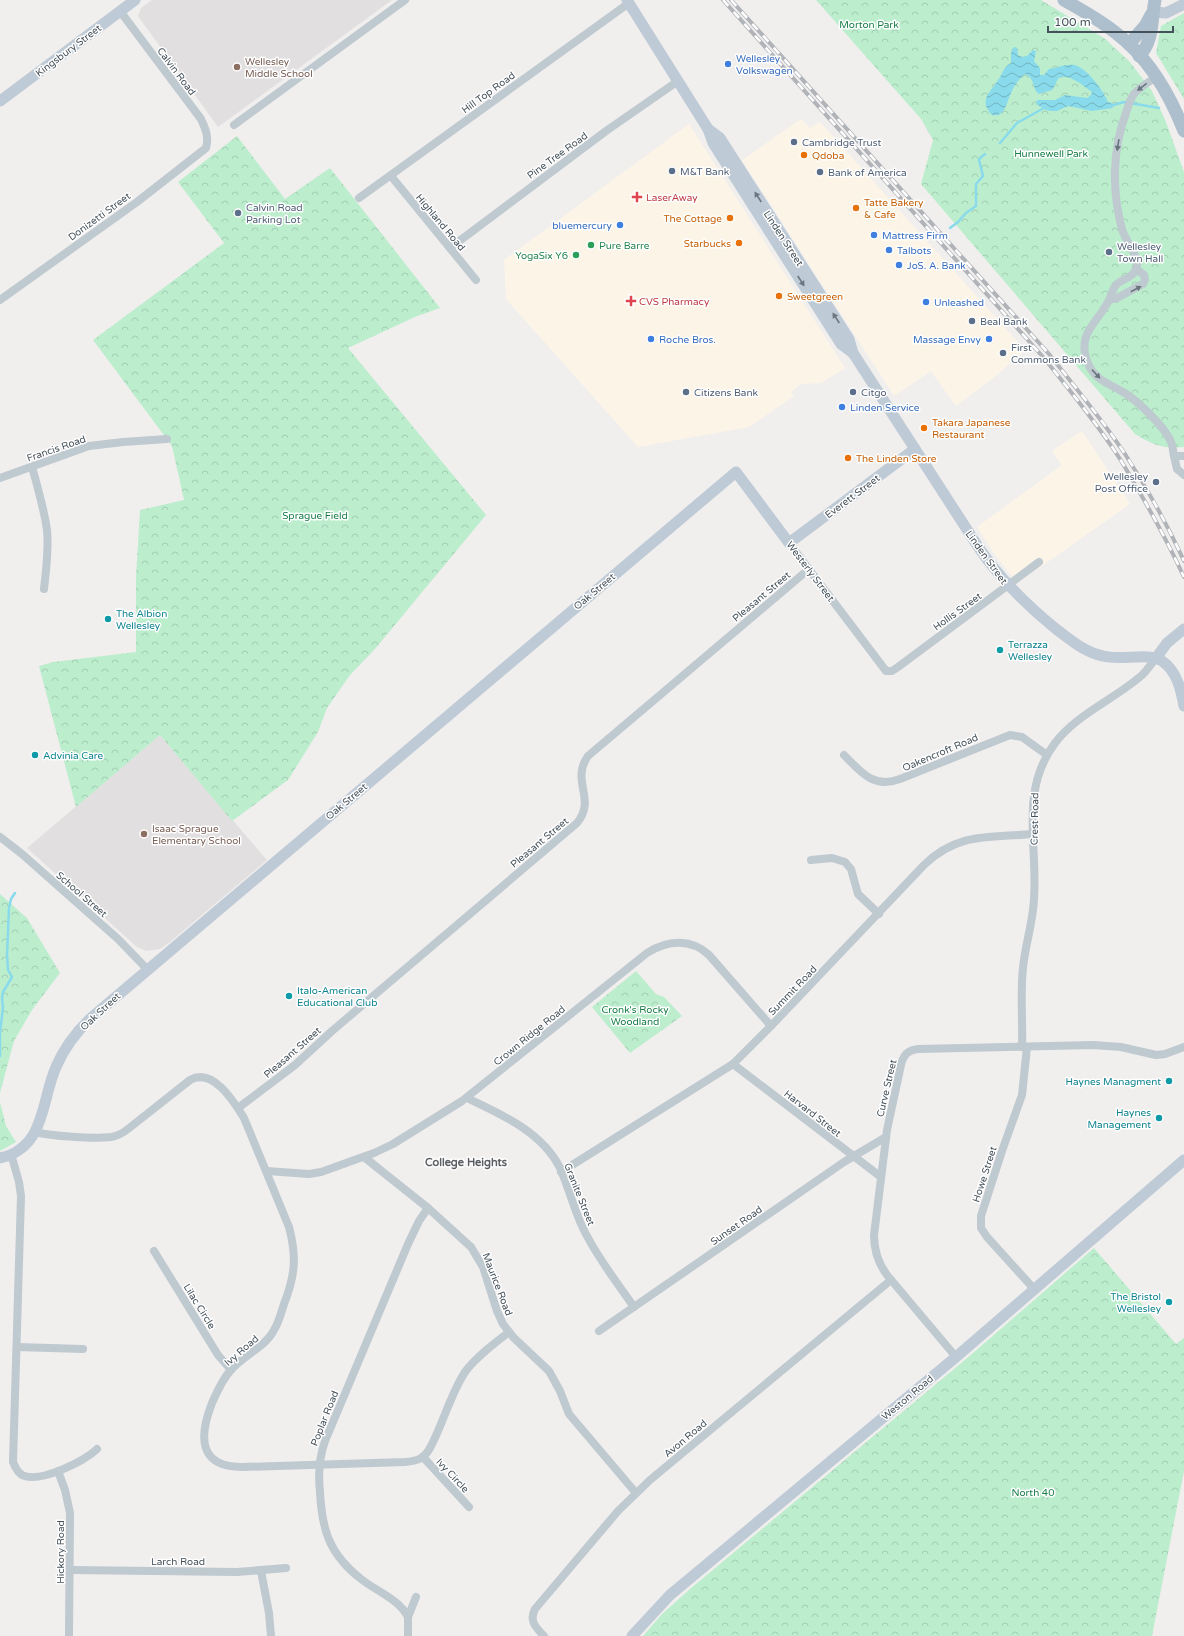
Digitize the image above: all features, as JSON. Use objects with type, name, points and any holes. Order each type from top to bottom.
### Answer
[{"type":"main road","points":[[1064,0],[1111,29],[1129,44],[1156,77],[1173,105],[1184,131]]},
{"type":"main road","points":[[1129,44],[1145,26],[1154,6]]},
{"type":"main road","points":[[1139,56],[1146,48],[1150,40],[1154,6]]},
{"type":"street","name":"Kingsbury Street","points":[[0,101],[135,0]]},
{"type":"street","points":[[234,125],[405,0]]},
{"type":"street","name":"Linden Street","points":[[628,1],[708,129],[718,136],[849,339],[853,353],[977,545],[1008,586],[1041,617],[1075,644],[1087,651],[1098,655],[1116,658],[1146,656],[1156,658]]},
{"type":"street","name":"Hill Top Road","points":[[359,198],[628,1]]},
{"type":"street","points":[[1154,6],[1166,12],[1184,4]]},
{"type":"street","name":"Calvin Road","points":[[120,11],[201,119],[207,133],[207,146]]},
{"type":"street","points":[[1156,77],[1137,91],[1129,104],[1118,142],[1115,178],[1122,230],[1137,261],[1136,268],[1132,275],[1116,284],[1110,299],[1088,332],[1085,344],[1088,362],[1092,370],[1104,382],[1126,394],[1152,417],[1170,440],[1177,469],[1184,475]]},
{"type":"street","name":"Pine Tree Road","points":[[450,248],[600,136],[678,81]]},
{"type":"street","name":"Donizetti Street","points":[[0,300],[202,154],[207,146]]},
{"type":"street","name":"Highland Road","points":[[391,176],[476,280]]},
{"type":"street","points":[[1110,299],[1115,299],[1143,284],[1145,280],[1144,275],[1136,268]]},
{"type":"street","name":"Francis Road","points":[[0,478],[89,446],[167,439]]},
{"type":"street","name":"Everett Street","points":[[789,543],[915,449]]},
{"type":"street","points":[[1174,456],[1184,456]]},
{"type":"street","points":[[32,467],[42,500],[47,532],[47,566],[44,590]]},
{"type":"street","name":"Westerly Street","points":[[736,472],[886,671]]},
{"type":"street","name":"Oak Street","points":[[5,1156],[25,1144],[35,1132],[41,1118],[55,1068],[72,1039],[95,1015],[147,969],[736,472]]},
{"type":"street","name":"Hollis Street","points":[[886,671],[892,671],[898,667],[1039,562]]},
{"type":"street","name":"Pleasant Street","points":[[238,1108],[295,1065],[326,1036],[573,827],[582,816],[585,809],[585,796],[581,774],[588,756],[809,569]]},
{"type":"street","name":"Crest Road","points":[[1024,1047],[1022,977],[1034,898],[1032,807],[1034,789],[1042,766],[1057,740],[1070,727],[1140,677],[1170,641],[1184,629]]},
{"type":"street","points":[[1156,658],[1165,663],[1174,673],[1184,706]]},
{"type":"street","name":"Oakencroft Road","points":[[844,755],[867,777],[884,782],[900,779],[1010,735],[1022,737],[1047,755]]},
{"type":"street","name":"Summit Road","points":[[561,1172],[733,1064],[928,861],[949,846],[978,837],[1033,834]]},
{"type":"street","name":"School Street","points":[[0,836],[28,858],[118,939],[147,969]]},
{"type":"street","points":[[811,860],[832,858],[845,862],[852,872],[858,894],[878,914]]},
{"type":"street","name":"Crown Ridge Road","points":[[267,1171],[317,1173],[364,1157],[393,1144],[467,1098],[647,953],[656,948],[681,942],[692,944],[705,951],[771,1026]]},
{"type":"street","name":"Curve Street","points":[[956,1357],[891,1280],[879,1263],[874,1244],[886,1137],[901,1062],[908,1052],[918,1049],[1113,1046],[1159,1055],[1184,1047]]},
{"type":"street","name":"Howe Street","points":[[1024,1047],[1023,1091],[997,1165],[980,1223],[984,1234],[1035,1290]]},
{"type":"street","name":"Harvard Street","points":[[733,1064],[852,1157],[881,1177]]},
{"type":"street","name":"Ivy Road","points":[[35,1132],[63,1136],[103,1137],[116,1135],[128,1129],[190,1080],[198,1077],[210,1079],[216,1082],[238,1108],[246,1123],[267,1171],[291,1233],[294,1256],[293,1276],[280,1317],[272,1334],[264,1343],[231,1370],[217,1392],[205,1424],[204,1445],[213,1459],[222,1465],[233,1467],[405,1462],[416,1461],[423,1457]]},
{"type":"street","name":"Granite Street","points":[[467,1098],[498,1113],[523,1128],[549,1152],[561,1172],[587,1237],[634,1307]]},
{"type":"street","name":"Sunset Road","points":[[599,1331],[852,1157],[886,1137]]},
{"type":"street","points":[[5,1156],[18,1177],[21,1193],[17,1347],[12,1455],[14,1465],[20,1474],[28,1476],[42,1475],[58,1471],[81,1462],[97,1449]]},
{"type":"street","name":"Maurice Road","points":[[364,1157],[428,1208],[468,1244],[476,1254],[484,1272],[499,1316],[509,1332],[549,1371],[560,1391],[569,1414],[636,1493]]},
{"type":"street","name":"Weston Road","points":[[632,1636],[670,1595],[956,1357],[1184,1160]]},
{"type":"street","name":"Poplar Road","points":[[408,1617],[400,1606],[357,1576],[331,1546],[322,1518],[319,1465],[325,1441],[394,1277],[416,1227],[428,1208]]},
{"type":"street","name":"Lilac Circle","points":[[154,1251],[218,1355],[231,1370]]},
{"type":"street","name":"Avon Road","points":[[544,1636],[532,1621],[532,1616],[535,1609],[618,1511],[636,1493],[891,1280]]},
{"type":"street","points":[[423,1457],[432,1444],[466,1371],[482,1354],[509,1332]]},
{"type":"street","points":[[17,1347],[83,1349]]},
{"type":"street","name":"Ivy Circle","points":[[423,1457],[469,1507]]},
{"type":"street","name":"Hickory Road","points":[[58,1471],[69,1507],[69,1636]]},
{"type":"street","name":"Larch Road","points":[[70,1570],[261,1571],[286,1568]]},
{"type":"street","points":[[261,1571],[269,1613],[271,1636]]},
{"type":"street","points":[[408,1636],[408,1617],[416,1597]]},
{"type":"shaded area","name":"Wellesley Middle School","points":[[152,0],[392,0],[218,127],[138,16],[141,8]]},
{"type":"shaded area","points":[[801,119],[810,128],[820,122],[1025,350],[997,375],[956,406],[931,371],[894,396],[742,160]]},
{"type":"shaded area","points":[[689,124],[845,368],[821,383],[801,384],[791,392],[794,396],[749,427],[638,447],[506,299],[504,260]]},
{"type":"shaded area","points":[[1082,431],[1130,504],[1039,568],[1034,561],[1013,577],[995,555],[977,527],[1062,465],[1052,451]]},
{"type":"shaded area","name":"Isaac Sprague Elementary School","points":[[160,735],[267,860],[170,942],[160,949],[146,951],[137,947],[27,848]]},
{"type":"green space","name":"Hunnewell Park","points":[[816,0],[1041,0],[1104,38],[1130,62],[1152,91],[1166,122],[1184,172],[1184,447],[1164,447],[1147,441],[1135,434],[921,184],[933,140],[921,119]]},
{"type":"green space","points":[[1184,13],[1184,99],[1156,53],[1161,26]]},
{"type":"green space","name":"Sprague Field","points":[[237,136],[285,199],[330,168],[440,308],[415,317],[348,348],[486,515],[375,649],[350,675],[327,708],[318,732],[288,780],[232,821],[160,735],[76,807],[39,666],[53,662],[136,652],[136,577],[140,510],[184,500],[172,446],[93,340],[224,243],[178,182]]},
{"type":"green space","points":[[0,894],[27,918],[60,973],[32,1010],[14,1041],[0,1093]]},
{"type":"green space","name":"Cronk's Rocky Woodland","points":[[636,971],[656,994],[664,997],[682,1016],[630,1053],[592,1007]]},
{"type":"green space","points":[[0,1102],[6,1126],[16,1142],[0,1151]]},
{"type":"green space","name":"North 40","points":[[1094,1248],[1176,1344],[1184,1338],[1184,1471],[1152,1636],[643,1636],[662,1614],[690,1589],[966,1359]]},
{"type":"water","points":[[1014,47],[1017,48],[1018,55],[1022,57],[1027,56],[1033,50],[1036,51],[1034,61],[1040,68],[1040,75],[1044,75],[1049,69],[1071,65],[1084,70],[1103,92],[1108,102],[1112,103],[1113,108],[1092,111],[1068,106],[1057,111],[1046,110],[1036,104],[1037,100],[1055,100],[1065,95],[1087,98],[1092,92],[1070,78],[1061,77],[1058,79],[1052,90],[1039,94],[1035,90],[1031,79],[1025,74],[1014,87],[1003,111],[1000,114],[992,115],[986,105],[987,97],[1005,68],[1011,63],[1011,52]]},
{"type":"waterway","points":[[1110,106],[1124,102],[1159,108]]},
{"type":"waterway","points":[[1000,143],[1017,123],[1044,108]]},
{"type":"waterway","points":[[950,228],[976,206],[976,184],[983,176],[979,160],[985,154]]},
{"type":"waterway","points":[[0,1056],[0,1033],[3,1007],[2,998],[3,992],[12,977],[8,970],[7,955],[9,908],[11,899],[15,893]]},
{"type":"railway","points":[[723,0],[1044,358],[1093,420],[1120,459],[1154,517],[1184,577]]},
{"type":"railway","points":[[731,0],[1049,354],[1098,416],[1125,454],[1171,533],[1184,561]]},
{"type":"place","name":"Wellesley Volkswagen","points":[[728,64]]},
{"type":"place","name":"Wellesley Middle School","points":[[237,67]]},
{"type":"place","name":"Cambridge Trust","points":[[794,142]]},
{"type":"place","name":"Qdoba","points":[[804,155]]},
{"type":"place","name":"M&T Bank","points":[[672,171]]},
{"type":"place","name":"Bank of America","points":[[820,172]]},
{"type":"place","name":"LaserAway","points":[[637,197]]},
{"type":"place","name":"Tatte Bakery & Cafe","points":[[856,208]]},
{"type":"place","name":"Calvin Road Parking Lot","points":[[238,213]]},
{"type":"place","name":"The Cottage","points":[[730,218]]},
{"type":"place","name":"bluemercury","points":[[620,225]]},
{"type":"place","name":"Mattress Firm","points":[[874,235]]},
{"type":"place","name":"Starbucks","points":[[739,243]]},
{"type":"place","name":"Pure Barre","points":[[591,245]]},
{"type":"place","name":"Talbots","points":[[889,250]]},
{"type":"place","name":"Wellesley Town Hall","points":[[1109,252]]},
{"type":"place","name":"YogaSix Y6","points":[[576,255]]},
{"type":"place","name":"JoS. A. Bank","points":[[899,265]]},
{"type":"place","name":"Sweetgreen","points":[[779,296]]},
{"type":"place","name":"CVS Pharmacy","points":[[631,301]]},
{"type":"place","name":"Unleashed","points":[[926,302]]},
{"type":"place","name":"Beal Bank","points":[[972,321]]},
{"type":"place","name":"Roche Bros.","points":[[651,339]]},
{"type":"place","name":"Massage Envy","points":[[989,339]]},
{"type":"place","name":"First Commons Bank","points":[[1003,353]]},
{"type":"place","name":"Citizens Bank","points":[[686,392]]},
{"type":"place","name":"Citgo","points":[[853,392]]},
{"type":"place","name":"Linden Service","points":[[842,407]]},
{"type":"place","name":"Takara Japanese Restaurant","points":[[924,428]]},
{"type":"place","name":"The Linden Store","points":[[848,458]]},
{"type":"place","name":"Wellesley Post Office","points":[[1156,482]]},
{"type":"place","name":"The Albion Wellesley","points":[[108,619]]},
{"type":"place","name":"Terrazza Wellesley","points":[[1000,650]]},
{"type":"place","name":"Advinia Care","points":[[35,755]]},
{"type":"place","name":"Isaac Sprague Elementary School","points":[[144,834]]},
{"type":"place","name":"Italo-American Educational Club","points":[[289,996]]},
{"type":"place","name":"Haynes Managment","points":[[1169,1081]]},
{"type":"place","name":"Haynes Management","points":[[1159,1118]]},
{"type":"place","name":"The Bristol Wellesley","points":[[1169,1302]]},
{"type":"district","name":"College Heights","points":[[466,1162]]},
{"type":"park label","name":"Morton Park","points":[[869,24]]}]
